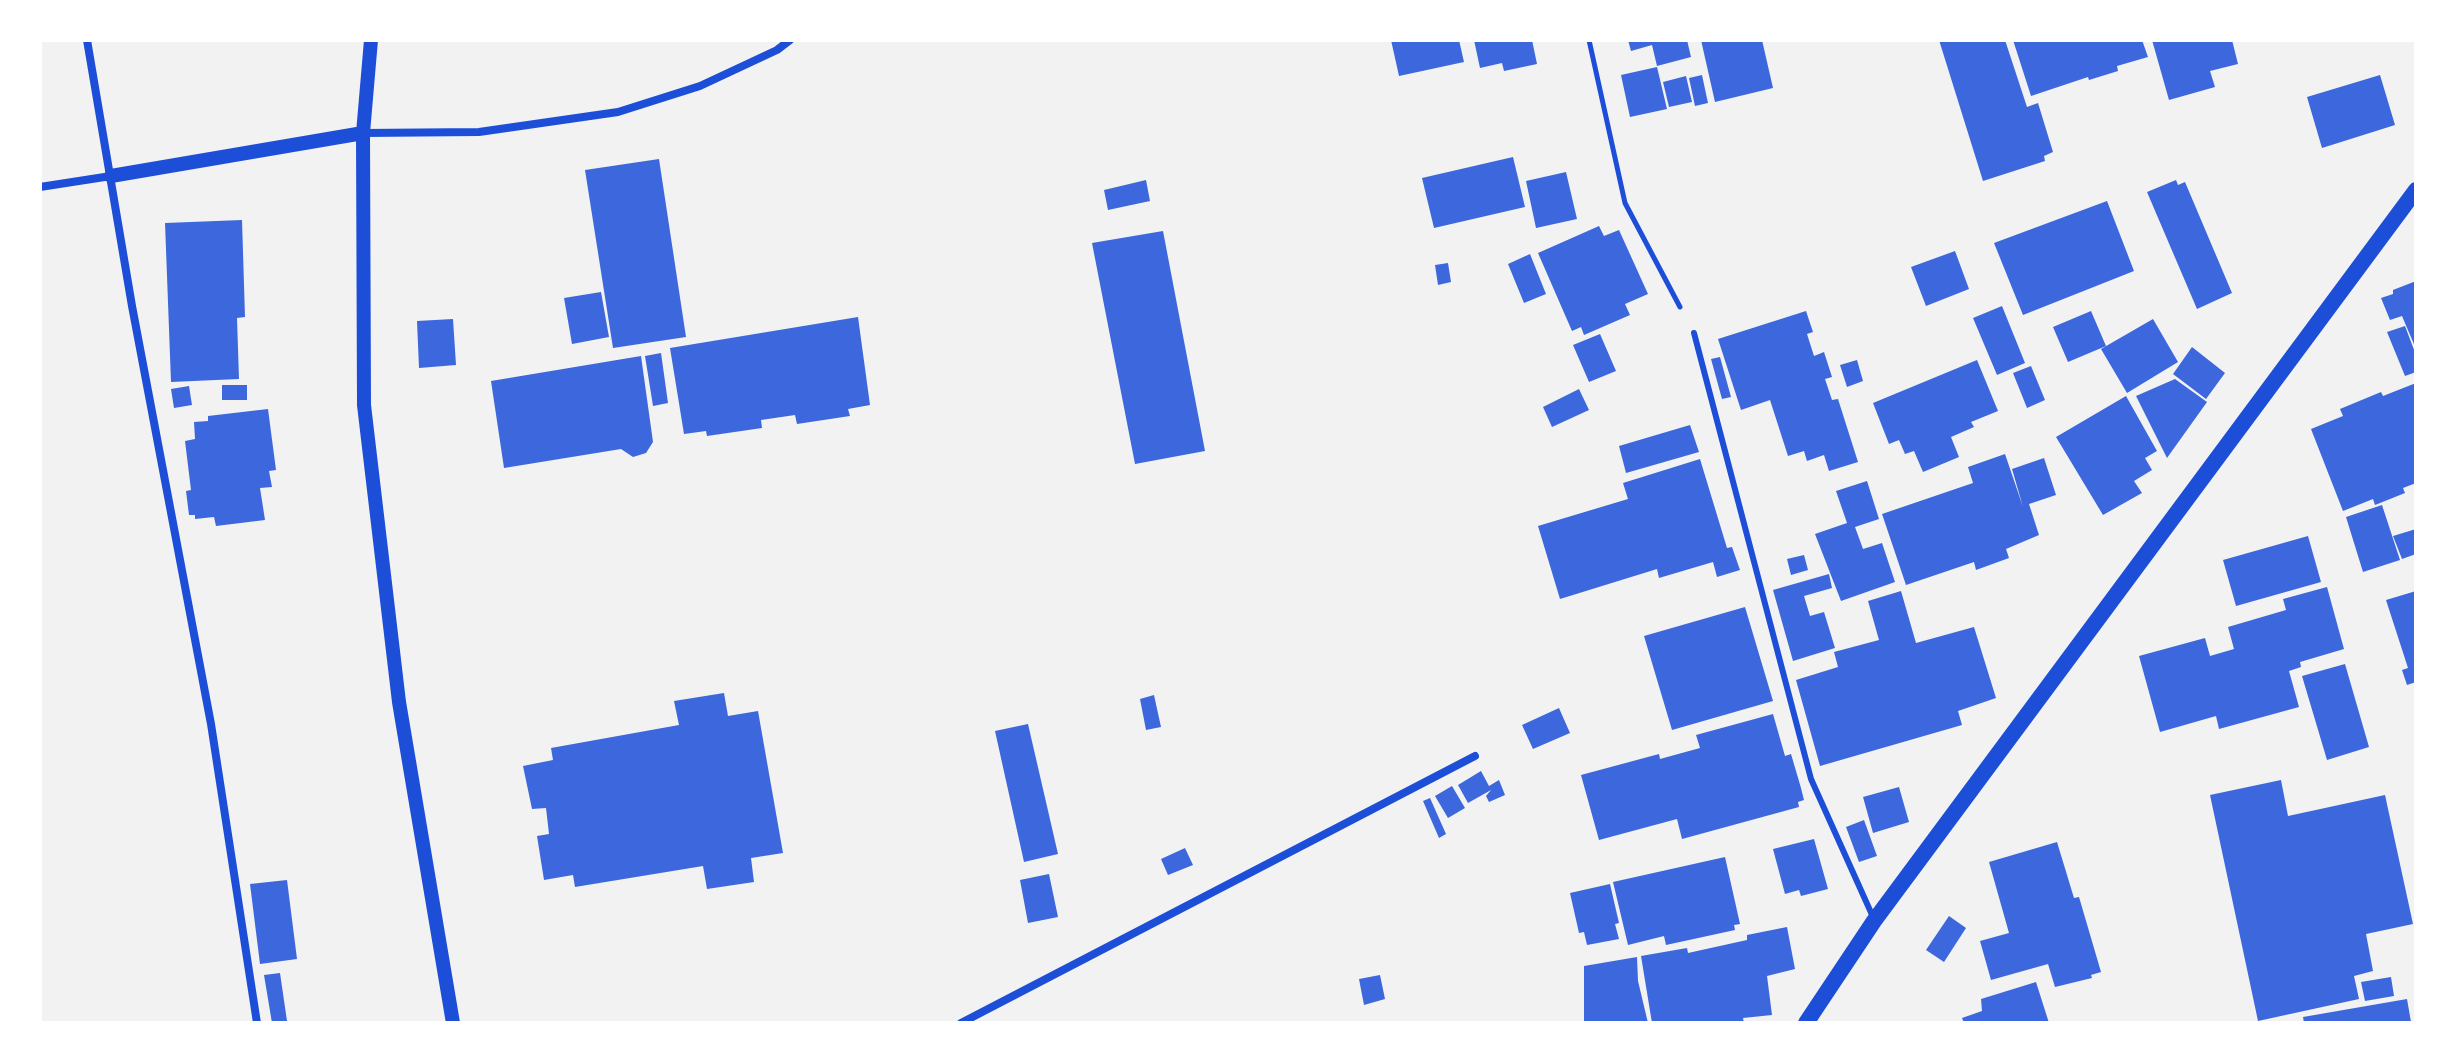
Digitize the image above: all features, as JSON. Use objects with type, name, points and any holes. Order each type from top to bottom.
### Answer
[{"type":"main road","points":[[1806,1023],[1874,921],[2413,200]]},
{"type":"street","points":[[87,40],[135,321],[211,724],[257,1023]]},
{"type":"street","points":[[371,40],[363,133],[364,405],[399,702],[453,1023]]},
{"type":"street","points":[[40,187],[363,133],[479,132],[618,112],[700,86],[777,50],[790,40]]},
{"type":"street","points":[[961,1023],[1475,756]]},
{"type":"lane","points":[[1694,333],[1811,779],[1874,921]]},
{"type":"path","points":[[1589,40],[1625,203],[1694,333]]},
{"type":"building","points":[[1391,40],[1459,40],[1464,62],[1399,76]]},
{"type":"building","points":[[1474,40],[1532,40],[1537,64],[1504,71],[1502,63],[1480,68]]},
{"type":"building","points":[[1628,40],[1687,40],[1691,57],[1657,66],[1652,45],[1631,51]]},
{"type":"building","points":[[1701,40],[1762,40],[1773,88],[1715,102]]},
{"type":"building","points":[[1939,40],[2005,40],[2027,107],[2038,103],[2053,152],[2044,156],[2045,161],[1983,181]]},
{"type":"building","points":[[2013,40],[2142,40],[2148,57],[2117,66],[2118,71],[2089,80],[2088,77],[2031,96]]},
{"type":"building","points":[[2152,40],[2232,40],[2238,64],[2210,71],[2215,87],[2169,100]]},
{"type":"building","points":[[1657,67],[1667,109],[1630,117],[1621,75]]},
{"type":"building","points":[[1702,75],[1708,103],[1695,106],[1689,78]]},
{"type":"building","points":[[2380,75],[2395,125],[2322,148],[2307,97]]},
{"type":"building","points":[[1686,76],[1692,102],[1669,107],[1663,82]]},
{"type":"building","points":[[1513,157],[1525,207],[1434,228],[1422,178]]},
{"type":"building","points":[[659,159],[686,337],[613,348],[585,170]]},
{"type":"building","points":[[1566,172],[1577,219],[1536,228],[1526,181]]},
{"type":"building","points":[[1146,180],[1150,201],[1108,210],[1104,190]]},
{"type":"building","points":[[2176,180],[2178,185],[2185,182],[2232,293],[2197,309],[2147,192]]},
{"type":"building","points":[[2107,201],[2134,271],[2023,315],[1994,243]]},
{"type":"building","points":[[242,220],[245,317],[237,318],[239,379],[171,382],[165,223]]},
{"type":"building","points":[[1599,226],[1604,236],[1619,230],[1648,294],[1625,304],[1630,315],[1584,335],[1581,327],[1572,331],[1538,253]]},
{"type":"building","points":[[1163,231],[1205,451],[1135,464],[1092,243]]},
{"type":"building","points":[[1955,251],[1969,289],[1926,306],[1911,267]]},
{"type":"building","points":[[1530,254],[1546,294],[1524,303],[1508,264]]},
{"type":"building","points":[[1448,263],[1451,282],[1438,285],[1435,265]]},
{"type":"building","points":[[2416,281],[2416,349],[2402,316],[2390,320],[2381,298]]},
{"type":"building","points":[[601,292],[609,337],[572,344],[564,298]]},
{"type":"building","points":[[2002,306],[2025,363],[1997,375],[1973,318]]},
{"type":"building","points":[[1806,311],[1813,332],[1807,334],[1814,356],[1824,352],[1832,377],[1825,379],[1832,400],[1838,399],[1858,462],[1829,471],[1824,455],[1807,461],[1804,451],[1788,456],[1770,400],[1741,410],[1718,339]]},
{"type":"building","points":[[2091,311],[2106,346],[2068,362],[2053,327]]},
{"type":"building","points":[[858,317],[870,405],[848,409],[850,416],[797,424],[795,415],[761,420],[762,428],[707,436],[706,431],[684,434],[670,348]]},
{"type":"building","points":[[453,319],[456,365],[419,368],[417,321]]},
{"type":"building","points":[[2153,319],[2178,362],[2127,393],[2101,349]]},
{"type":"building","points":[[2405,326],[2416,355],[2416,372],[2405,376],[2387,332]]},
{"type":"building","points":[[1600,334],[1616,371],[1589,382],[1573,345]]},
{"type":"building","points":[[2192,347],[2225,373],[2206,399],[2173,374]]},
{"type":"building","points":[[661,353],[668,403],[653,406],[645,356]]},
{"type":"building","points":[[641,356],[653,442],[646,453],[633,457],[621,449],[504,468],[491,381]]},
{"type":"building","points":[[1720,357],[1731,397],[1722,399],[1711,359]]},
{"type":"building","points":[[1857,360],[1863,381],[1847,387],[1840,365]]},
{"type":"building","points":[[1977,360],[1998,411],[1971,422],[1974,427],[1951,437],[1959,457],[1923,472],[1914,451],[1905,454],[1899,440],[1889,444],[1873,403]]},
{"type":"building","points":[[2031,366],[2045,400],[2027,408],[2013,373]]},
{"type":"building","points":[[2175,379],[2207,402],[2167,458],[2136,396]]},
{"type":"building","points":[[2416,383],[2416,483],[2403,488],[2405,493],[2375,505],[2373,499],[2343,511],[2311,429],[2343,416],[2340,409],[2381,392],[2383,396]]},
{"type":"building","points":[[222,385],[247,385],[247,400],[222,400]]},
{"type":"building","points":[[189,386],[192,405],[174,408],[171,389]]},
{"type":"building","points":[[1579,389],[1589,410],[1552,427],[1543,407]]},
{"type":"building","points":[[2126,396],[2157,451],[2145,458],[2152,470],[2134,481],[2142,493],[2103,515],[2056,437]]},
{"type":"building","points":[[268,409],[276,470],[269,471],[272,487],[260,488],[265,520],[216,526],[214,517],[195,519],[195,515],[189,515],[186,491],[191,490],[185,441],[195,439],[194,422],[208,421],[208,416]]},
{"type":"building","points":[[1690,425],[1699,452],[1626,473],[1619,446]]},
{"type":"building","points":[[2005,454],[2023,507],[2012,469],[2044,458],[2056,495],[2029,504],[2039,535],[2006,549],[2009,558],[1976,570],[1974,562],[1906,585],[1882,514],[1973,483],[1968,467]]},
{"type":"building","points":[[1700,459],[1727,548],[1732,547],[1740,570],[1717,577],[1713,562],[1659,578],[1657,569],[1560,599],[1538,526],[1628,499],[1623,483]]},
{"type":"building","points":[[1867,481],[1879,519],[1855,527],[1863,549],[1882,543],[1895,582],[1841,601],[1815,534],[1847,523],[1836,491]]},
{"type":"building","points":[[2382,505],[2400,560],[2363,572],[2346,517]]},
{"type":"building","points":[[2416,529],[2416,554],[2402,559],[2393,536]]},
{"type":"building","points":[[2308,536],[2321,582],[2236,606],[2223,560]]},
{"type":"building","points":[[1804,555],[1808,570],[1791,575],[1787,559]]},
{"type":"building","points":[[1829,574],[1832,588],[1804,596],[1810,616],[1824,612],[1835,648],[1793,661],[1773,590]]},
{"type":"building","points":[[2327,587],[2344,649],[2300,662],[2301,667],[2289,671],[2299,707],[2219,729],[2216,716],[2160,732],[2139,656],[2205,638],[2210,656],[2234,649],[2228,627],[2286,610],[2283,599]]},
{"type":"building","points":[[1901,591],[1916,643],[1974,627],[1996,698],[1958,711],[1962,725],[1820,766],[1796,680],[1838,667],[1834,652],[1879,640],[1868,601]]},
{"type":"building","points":[[2416,591],[2416,682],[2407,685],[2402,670],[2408,668],[2386,600]]},
{"type":"building","points":[[1745,607],[1773,701],[1672,730],[1644,636]]},
{"type":"building","points":[[2345,664],[2369,747],[2327,760],[2302,676]]},
{"type":"building","points":[[724,693],[728,716],[758,711],[783,853],[751,858],[754,882],[707,889],[703,866],[575,887],[573,875],[544,880],[537,836],[549,834],[546,808],[532,809],[523,766],[553,760],[551,748],[679,725],[674,701]]},
{"type":"building","points":[[1154,695],[1161,727],[1146,730],[1140,699]]},
{"type":"building","points":[[1559,708],[1570,733],[1533,749],[1522,725]]},
{"type":"building","points":[[1773,714],[1785,756],[1791,754],[1801,788],[1804,800],[1798,802],[1799,807],[1682,839],[1677,819],[1599,840],[1581,775],[1659,754],[1660,759],[1700,748],[1696,735]]},
{"type":"building","points":[[1028,724],[1058,854],[1024,862],[995,731]]},
{"type":"building","points":[[1481,771],[1489,786],[1499,780],[1505,795],[1489,802],[1486,796],[1491,790],[1468,803],[1458,785]]},
{"type":"building","points":[[2281,780],[2288,816],[2385,795],[2413,924],[2366,934],[2373,971],[2354,976],[2359,999],[2258,1021],[2210,795]]},
{"type":"building","points":[[1452,786],[1465,808],[1448,818],[1435,796]]},
{"type":"building","points":[[1899,787],[1909,822],[1873,833],[1863,797]]},
{"type":"building","points":[[1430,798],[1446,834],[1439,838],[1423,801]]},
{"type":"building","points":[[1864,820],[1877,856],[1859,862],[1846,827]]},
{"type":"building","points":[[1814,839],[1828,889],[1801,896],[1799,890],[1785,894],[1773,849]]},
{"type":"building","points":[[2057,842],[2074,898],[2079,897],[2101,972],[2091,975],[2092,978],[2055,987],[2048,964],[1991,980],[1980,941],[2009,933],[1989,862]]},
{"type":"building","points":[[1185,848],[1193,865],[1168,875],[1161,859]]},
{"type":"building","points":[[1725,857],[1740,924],[1734,925],[1735,930],[1666,945],[1664,936],[1628,945],[1613,882]]},
{"type":"building","points":[[1049,874],[1058,917],[1028,923],[1020,880]]},
{"type":"building","points":[[287,880],[297,959],[260,964],[250,884]]},
{"type":"building","points":[[1610,884],[1619,923],[1615,924],[1619,939],[1587,945],[1584,932],[1579,933],[1570,893]]},
{"type":"building","points":[[1949,916],[1966,928],[1944,962],[1926,950]]},
{"type":"building","points":[[1787,927],[1795,969],[1767,976],[1772,1015],[1743,1018],[1744,1023],[1652,1023],[1641,956],[1687,948],[1688,953],[1747,940],[1747,935]]},
{"type":"building","points":[[1637,957],[1638,981],[1648,1023],[1584,1023],[1584,966]]},
{"type":"building","points":[[280,973],[287,1021],[272,1023],[264,975]]},
{"type":"building","points":[[1380,975],[1385,999],[1364,1005],[1359,979]]},
{"type":"building","points":[[2391,977],[2394,996],[2365,1001],[2361,982]]},
{"type":"building","points":[[2036,982],[2049,1023],[1964,1023],[1962,1018],[1982,1011],[1981,999]]},
{"type":"building","points":[[2407,999],[2411,1022],[2304,1023],[2303,1017]]}]
